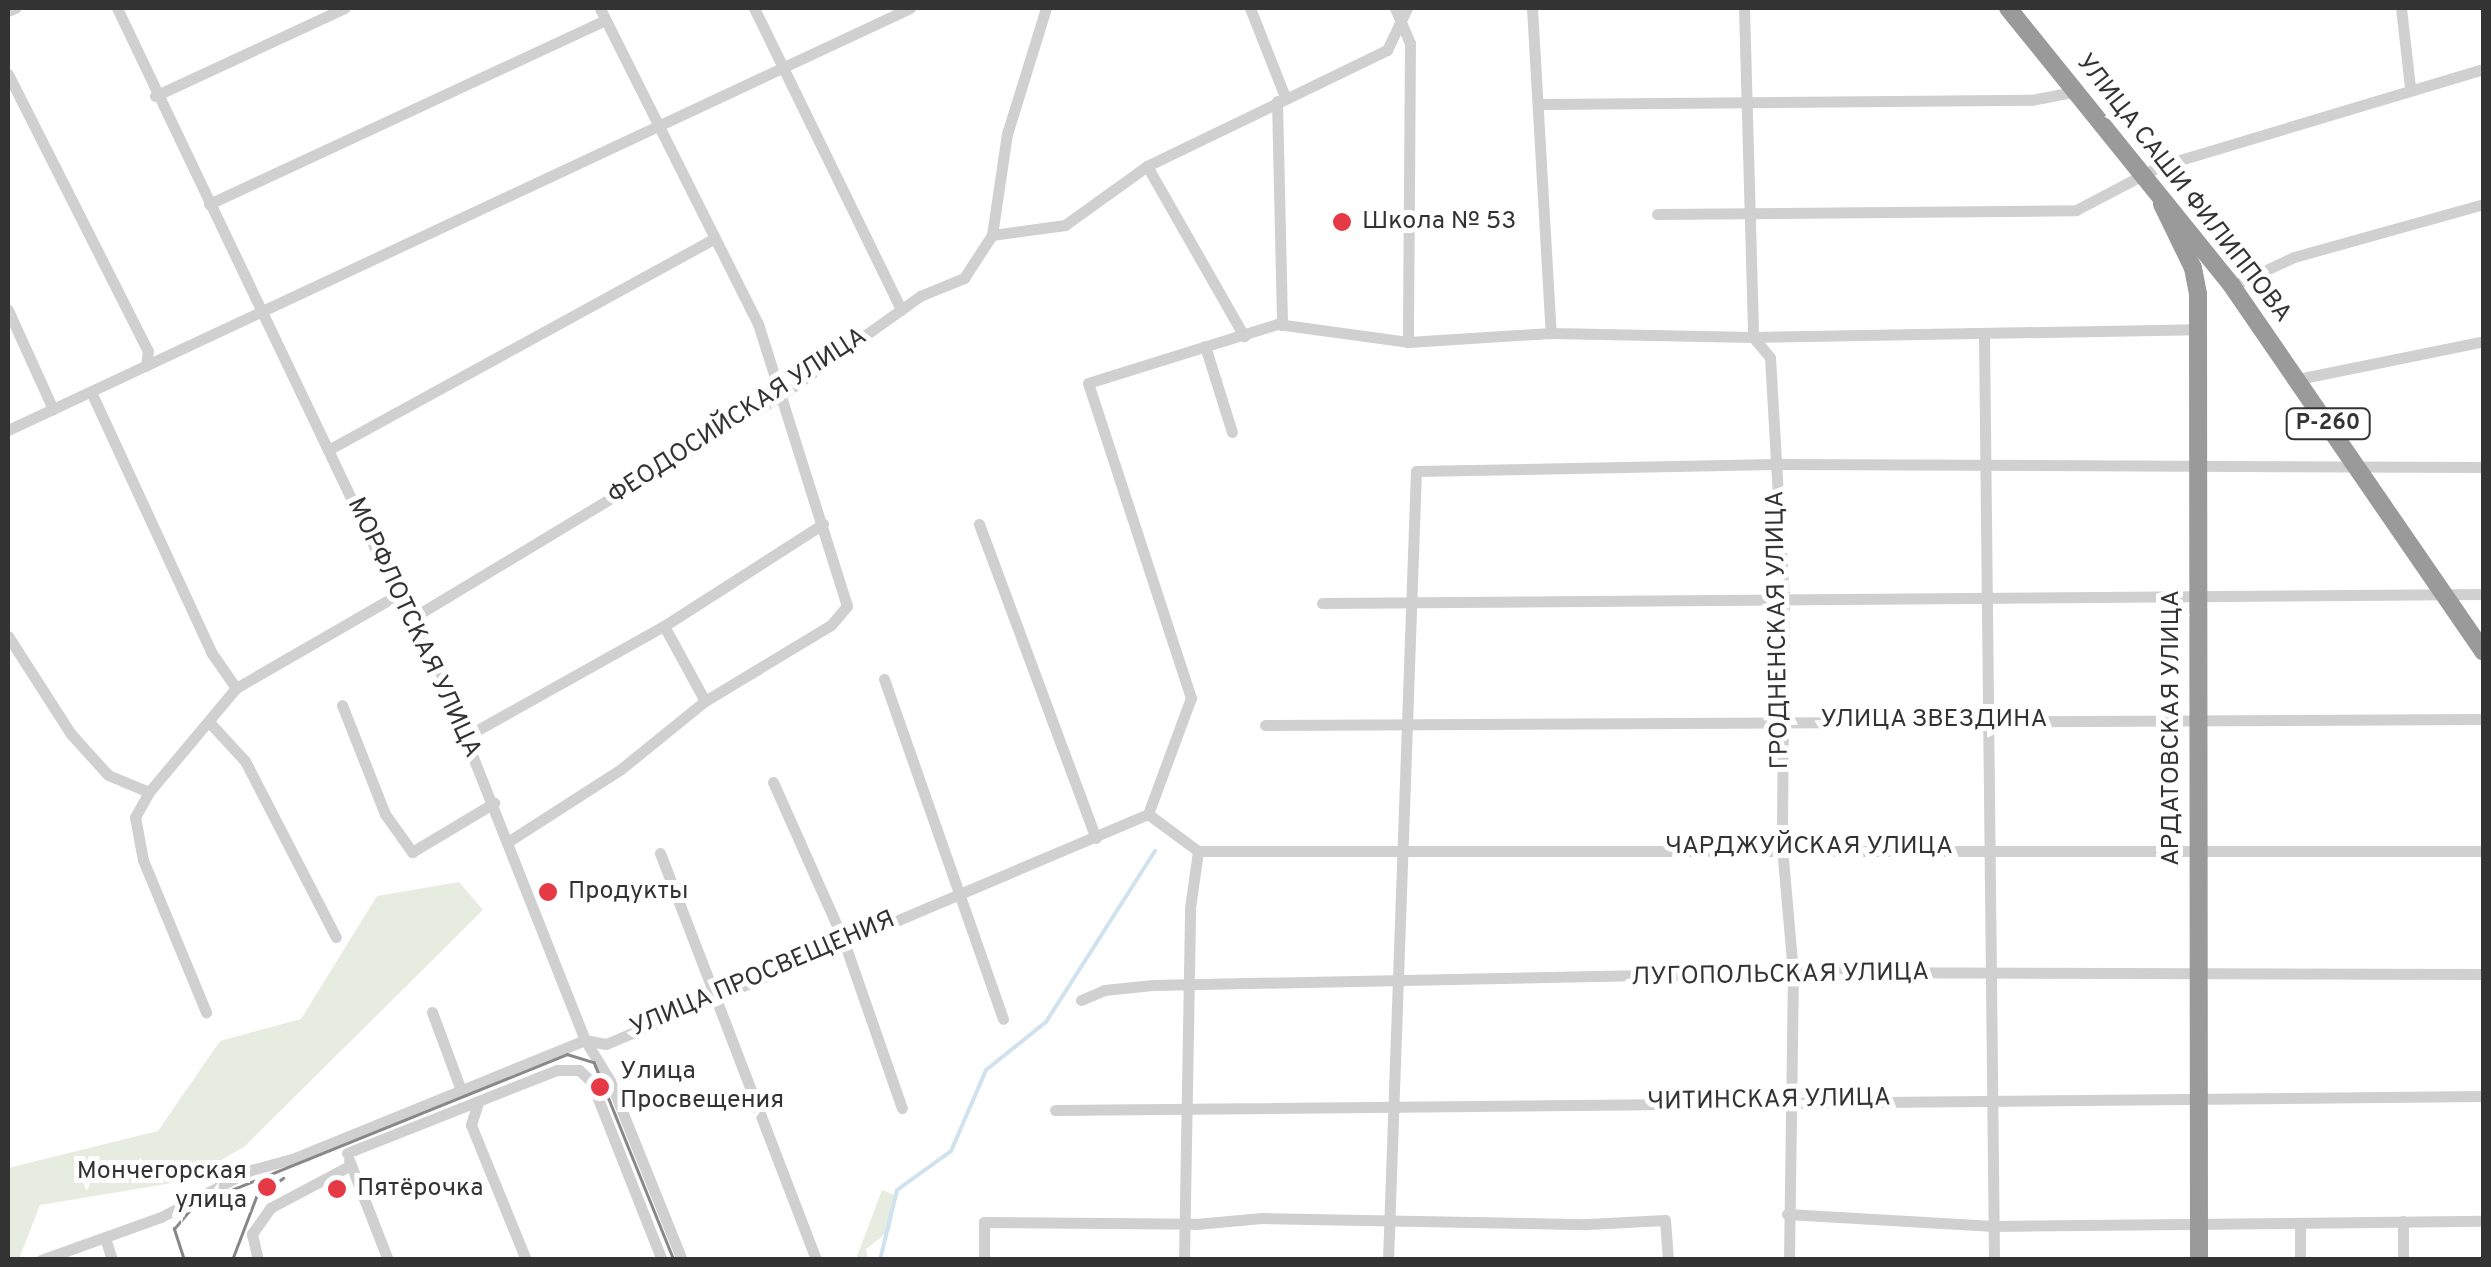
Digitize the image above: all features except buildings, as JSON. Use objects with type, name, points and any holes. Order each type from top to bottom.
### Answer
[{"type":"highway","name":"УЛИЦА САШИ ФИЛИППОВА","points":[[2008,8],[2162,204],[2230,283],[2484,652]]},
{"type":"highway","name":"АРДАТОВСКАЯ УЛИЦА","points":[[2162,204],[2194,268],[2198,294],[2199,1260]]},
{"type":"highway","points":[[2198,294],[2214,280],[2230,283]]},
{"type":"street","points":[[8,11],[15,8]]},
{"type":"street","name":"МОРФЛОТСКАЯ УЛИЦА","points":[[117,8],[155,96],[465,737],[585,1040],[610,1081],[682,1260]]},
{"type":"street","points":[[155,96],[345,8]]},
{"type":"street","points":[[508,841],[620,769],[705,701],[804,644],[848,606],[758,324],[712,240],[600,8]]},
{"type":"street","points":[[754,8],[901,310]]},
{"type":"street","points":[[8,430],[661,130],[910,8]]},
{"type":"street","points":[[1046,8],[1007,134],[992,235],[1064,224],[1146,166],[1387,50],[1401,10]]},
{"type":"street","points":[[1250,8],[1281,99],[1282,325]]},
{"type":"street","points":[[1532,8],[1542,104],[1551,333]]},
{"type":"street","name":"ГРОДНЕНСКАЯ УЛИЦА","points":[[1744,8],[1753,337],[1770,358],[1784,598],[1782,847],[1793,972],[1789,1260]]},
{"type":"street","points":[[2400,8],[2410,87]]},
{"type":"street","points":[[1401,10],[1410,43],[1408,342]]},
{"type":"street","points":[[209,204],[605,20]]},
{"type":"street","points":[[1657,214],[2076,210],[2142,178],[2410,87],[2484,69]]},
{"type":"street","points":[[8,74],[148,352],[146,366]]},
{"type":"street","points":[[1542,104],[2031,100],[2073,92]]},
{"type":"street","points":[[1146,166],[1244,336]]},
{"type":"street","points":[[2230,283],[2294,257],[2484,204]]},
{"type":"street","name":"ФЕОДОСИЙСКАЯ УЛИЦА","points":[[410,620],[780,396],[901,310],[964,278],[992,235]]},
{"type":"street","points":[[328,450],[712,240]]},
{"type":"street","points":[[8,310],[54,408]]},
{"type":"street","points":[[1184,1260],[1188,989],[1198,851],[1148,814],[1190,698],[1088,383],[1282,325],[1408,342],[1551,333],[1753,337],[2197,329]]},
{"type":"street","points":[[1984,334],[1994,1260]]},
{"type":"street","points":[[2298,380],[2484,342]]},
{"type":"street","points":[[1205,346],[1232,432]]},
{"type":"street","points":[[92,394],[211,652],[236,688]]},
{"type":"street","points":[[1388,1260],[1416,472],[1775,464],[2359,470],[2484,467]]},
{"type":"street","points":[[465,737],[664,626],[823,524]]},
{"type":"street","points":[[979,524],[1096,838]]},
{"type":"street","points":[[1322,603],[2196,593],[2484,594]]},
{"type":"street","points":[[206,1012],[143,860],[134,817],[148,792],[236,688],[398,594]]},
{"type":"street","points":[[664,626],[705,701]]},
{"type":"street","points":[[8,636],[71,734],[108,775],[148,792]]},
{"type":"street","points":[[884,679],[962,892],[1003,1019]]},
{"type":"street","points":[[342,705],[385,814],[412,852],[494,803]]},
{"type":"street","name":"УЛИЦА ЗВЕЗДИНА","points":[[1265,725],[2484,719]]},
{"type":"street","points":[[210,723],[245,761],[336,937]]},
{"type":"street","points":[[773,782],[843,938],[902,1108]]},
{"type":"street","name":"УЛИЦА ПРОСВЕЩЕНИЯ","points":[[41,1260],[162,1217],[250,1170],[341,1138],[585,1040],[606,1044],[843,938],[1148,814]]},
{"type":"street","name":"ЧАРДЖУЙСКАЯ УЛИЦА","points":[[1198,851],[2197,846],[2484,851]]},
{"type":"street","points":[[660,852],[816,1260]]},
{"type":"street","name":"ЛУГОПОЛЬСКАЯ УЛИЦА","points":[[1080,1000],[1104,990],[1793,972],[2484,974]]},
{"type":"street","points":[[432,1012],[461,1090]]},
{"type":"street","points":[[258,1260],[252,1234],[270,1208],[349,1159],[444,1114],[570,1067],[591,1081],[662,1260]]},
{"type":"street","name":"ЧИТИНСКАЯ УЛИЦА","points":[[1056,1110],[1394,1110],[1790,1100],[2484,1096]]},
{"type":"street","points":[[482,1100],[472,1108],[471,1125],[526,1260]]},
{"type":"street","points":[[444,1114],[471,1125]]},
{"type":"street","points":[[341,1138],[388,1260]]},
{"type":"street","points":[[1788,1214],[1994,1226],[2484,1221]]},
{"type":"street","points":[[984,1260],[984,1222],[1391,1219],[1665,1220],[1668,1260]]},
{"type":"street","points":[[2403,1221],[2404,1260]]},
{"type":"street","points":[[2300,1225],[2300,1260]]},
{"type":"street","points":[[105,1238],[112,1260]]},
{"type":"shaded area","points":[[459,882],[483,910],[244,1147],[184,1181],[40,1205],[19,1259],[8,1259],[8,1168],[158,1131],[220,1041],[301,1019],[377,896]]},
{"type":"shaded area","points":[[882,1190],[895,1195],[890,1230],[866,1249],[868,1259],[856,1259]]},
{"type":"waterway","points":[[880,1260],[897,1190],[951,1151],[986,1070],[1046,1022],[1155,851]]},
{"type":"tram line","points":[[184,1260],[174,1229],[194,1205],[567,1054],[594,1062],[674,1260]]},
{"type":"tram line","points":[[232,1260],[256,1197],[283,1178]]},
{"type":"place","name":"Школа № 53","points":[[1342,222]]},
{"type":"place","name":"Продукты","points":[[548,892]]},
{"type":"place","name":"Улица Просвещения","points":[[600,1087]]},
{"type":"place","name":"Мончегорская улица","points":[[267,1187]]},
{"type":"place","name":"Пятёрочка","points":[[337,1189]]}]
